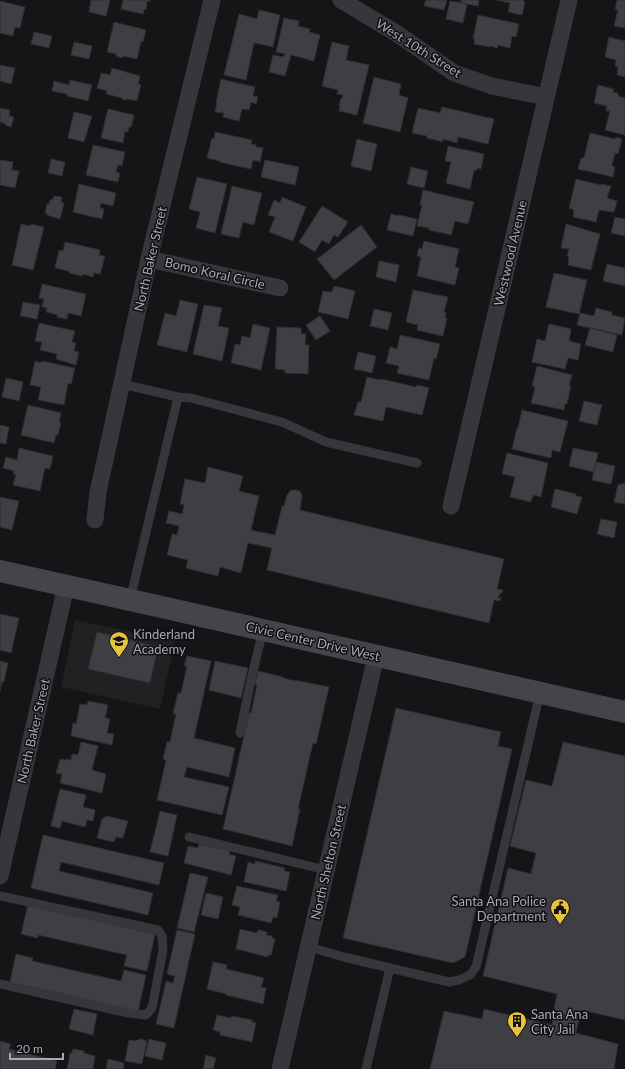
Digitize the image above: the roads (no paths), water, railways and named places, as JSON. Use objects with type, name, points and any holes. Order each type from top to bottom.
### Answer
[{"type":"main road","name":"Civic Center Drive West","points":[[0,571],[625,712]]},
{"type":"street","name":"North Baker Street","points":[[95,520],[98,492],[149,259],[212,0]]},
{"type":"street","name":"West 10th Street","points":[[341,0],[396,33],[454,73],[492,86],[546,97]]},
{"type":"street","name":"Westwood Avenue","points":[[450,506],[569,0]]},
{"type":"street","name":"Bomo Koral Circle","points":[[149,259],[280,288]]},
{"type":"street","name":"North Baker Street","points":[[0,876],[66,586]]},
{"type":"street","name":"North Shelton Street","points":[[280,1069],[376,656]]},
{"type":"lane","points":[[122,384],[191,398],[282,422],[326,442],[417,463]]},
{"type":"lane","points":[[130,600],[178,396]]},
{"type":"lane","points":[[240,733],[263,630]]},
{"type":"lane","points":[[309,947],[344,957],[449,982],[459,980],[470,975],[476,967],[540,693]]},
{"type":"lane","points":[[189,837],[326,870]]},
{"type":"lane","points":[[0,896],[158,930],[162,936],[164,950],[152,1008],[146,1015],[128,1013],[0,984]]},
{"type":"lane","points":[[366,1069],[390,968]]},
{"type":"place","name":"Kinderland Academy","points":[[119,658]]},
{"type":"place","name":"Santa Ana Police Department","points":[[560,925]]},
{"type":"place","name":"Santa Ana City Jail","points":[[517,1038]]}]
